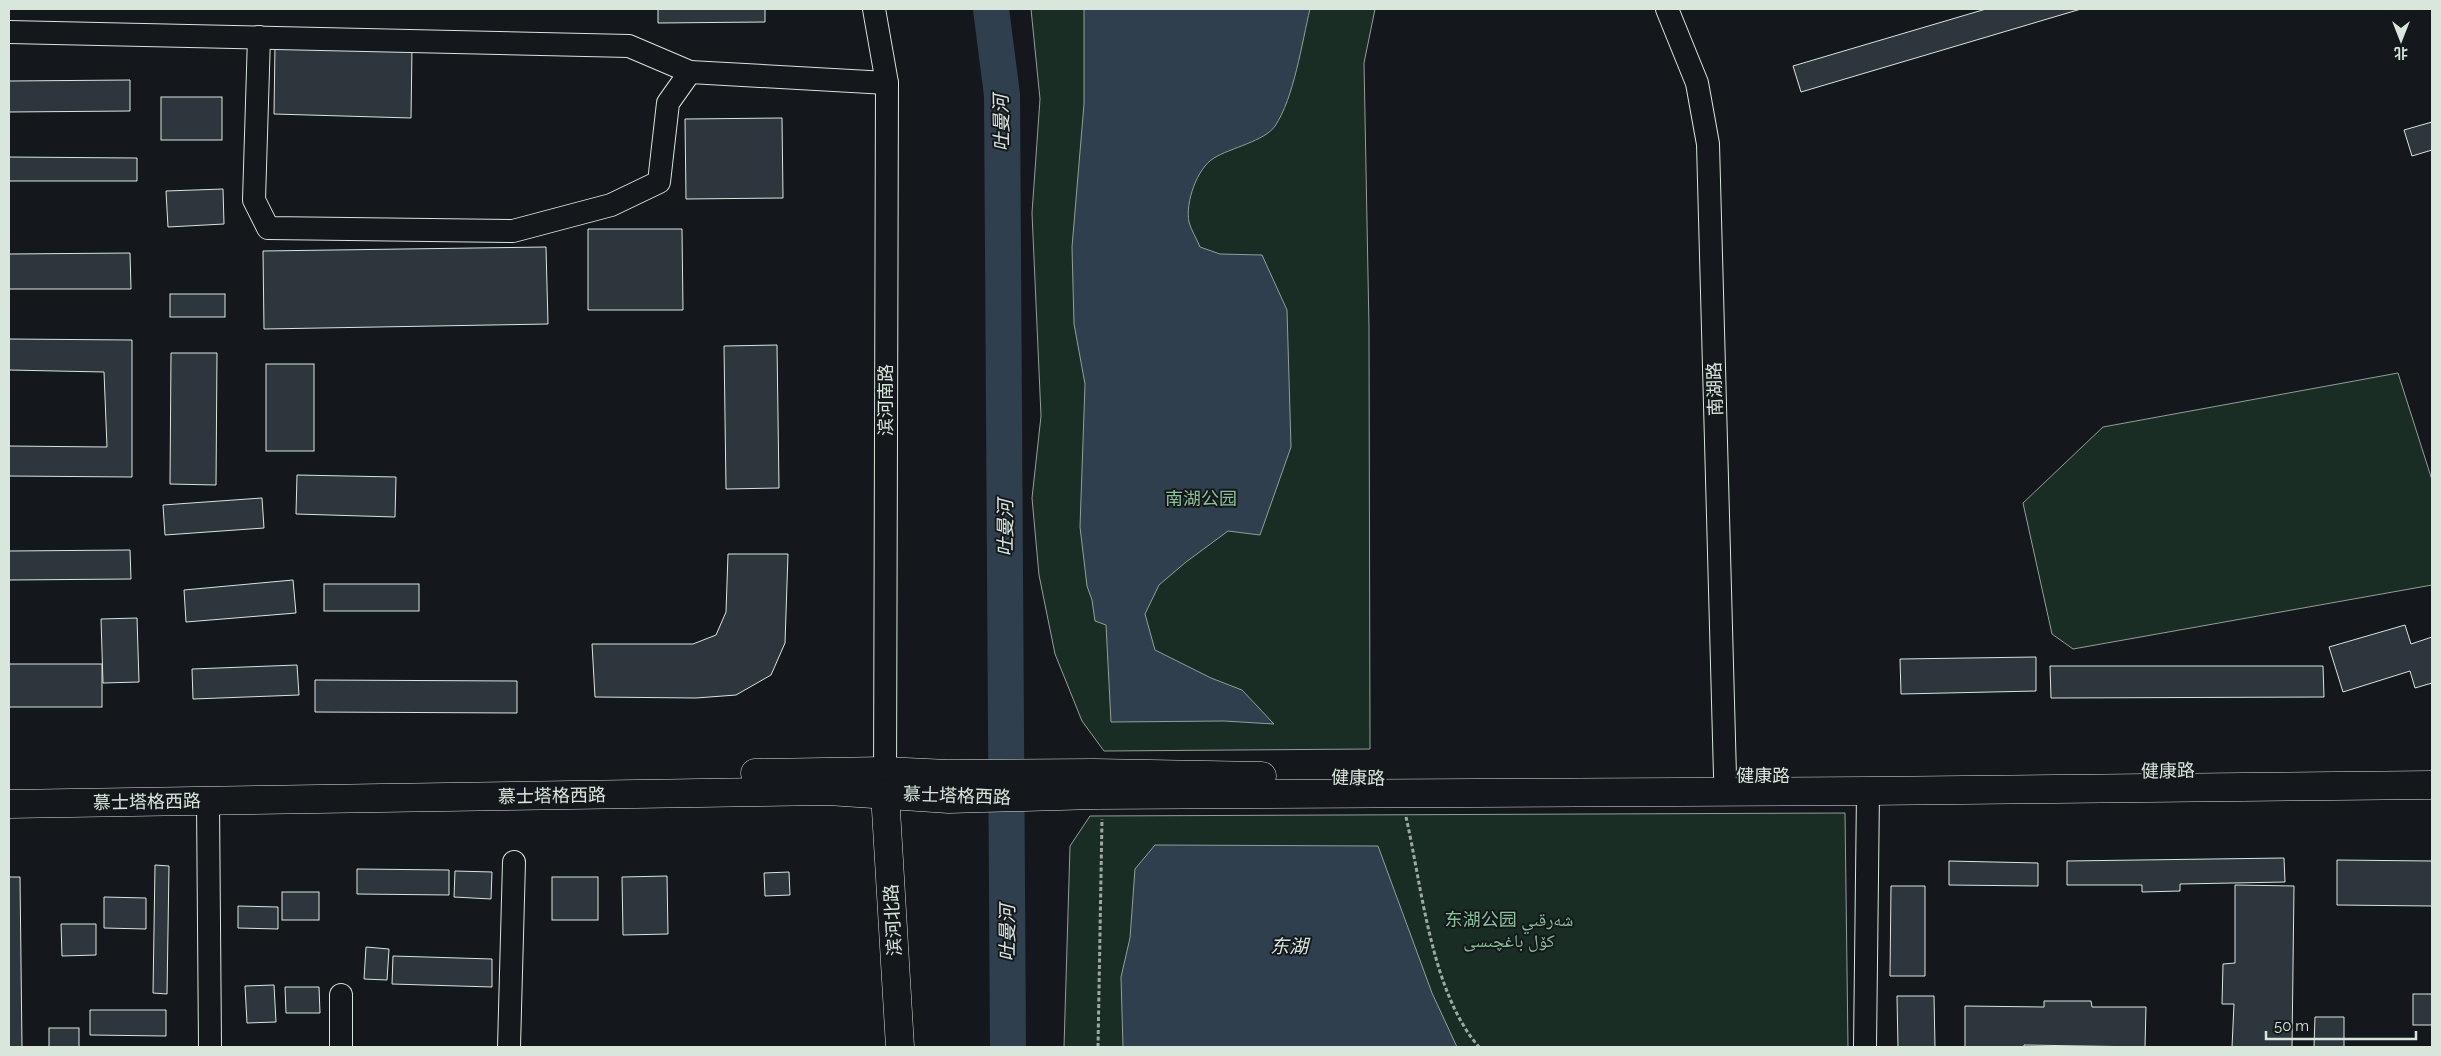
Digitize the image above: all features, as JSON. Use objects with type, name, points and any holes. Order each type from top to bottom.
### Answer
[{"type":"main road","name":"健康路","points":[[1097,788],[1368,778],[1725,776],[2432,766]]},
{"type":"main road","name":"慕士塔格西路","points":[[9,804],[799,791],[885,782]]},
{"type":"main road","name":"慕士塔格西路","points":[[9,785],[885,782],[949,787],[1097,788]]},
{"type":"main road","name":"滨河北路","points":[[885,782],[900,1047]]},
{"type":"main road","name":"健康路","points":[[1097,788],[1401,794],[2432,785]]},
{"type":"street","name":"滨河南路","points":[[874,9],[887,83],[885,782]]},
{"type":"street","name":"南湖路","points":[[1667,9],[1697,83],[1708,144],[1725,776]]},
{"type":"street","points":[[9,32],[629,46],[690,72],[887,83]]},
{"type":"street","points":[[258,37],[254,200],[268,228],[513,232],[612,206],[659,182],[668,103],[690,72]]},
{"type":"street","points":[[1865,1047],[1868,791]]},
{"type":"street","points":[[208,802],[210,1047]]},
{"type":"street","points":[[509,1047],[514,862]]},
{"type":"street","points":[[340,995],[341,1047]]},
{"type":"path","points":[[1097,788],[1098,1047]]},
{"type":"path","points":[[1401,794],[1438,970],[1465,1032],[1479,1047]]},
{"type":"green space","name":"南湖公园","points":[[1031,9],[1375,9],[1364,63],[1369,328],[1370,749],[1104,751],[1082,721],[1055,654],[1039,575],[1032,498],[1041,416],[1032,213],[1040,99]]},
{"type":"green space","points":[[2398,373],[2432,480],[2432,585],[2073,649],[2052,634],[2023,503],[2103,427]]},
{"type":"green space","name":"东湖公园 شەرقىي كۆل باغچىسى","points":[[1845,813],[1848,1047],[1064,1047],[1070,846],[1090,816]]},
{"type":"water","points":[[1084,9],[1310,9],[1292,85],[1282,114],[1275,126],[1264,136],[1221,154],[1208,163],[1202,170],[1194,187],[1188,214],[1190,225],[1200,247],[1220,254],[1262,255],[1287,310],[1291,447],[1260,535],[1228,531],[1159,585],[1145,614],[1155,650],[1211,678],[1242,690],[1274,724],[1224,721],[1111,722],[1106,625],[1095,621],[1092,600],[1087,586],[1080,527],[1085,384],[1074,324],[1072,247],[1084,104]]},
{"type":"water","name":"东湖","points":[[1155,845],[1378,846],[1432,993],[1457,1047],[1123,1047],[1121,977],[1130,938],[1135,869]]},
{"type":"building","points":[[658,9],[765,9],[765,22],[658,23]]},
{"type":"building","points":[[1986,9],[2081,9],[1801,92],[1793,66]]},
{"type":"building","points":[[275,45],[412,48],[411,118],[274,114]]},
{"type":"building","points":[[130,80],[130,111],[9,112],[9,81]]},
{"type":"building","points":[[161,97],[222,97],[222,140],[161,140]]},
{"type":"building","points":[[782,118],[783,198],[686,199],[685,119]]},
{"type":"building","points":[[2432,122],[2432,150],[2412,156],[2404,130]]},
{"type":"building","points":[[9,157],[137,158],[137,181],[9,181]]},
{"type":"building","points":[[223,189],[224,224],[168,227],[166,191]]},
{"type":"building","points":[[588,229],[682,229],[683,310],[588,310]]},
{"type":"building","points":[[546,247],[548,324],[264,329],[263,251]]},
{"type":"building","points":[[130,253],[131,289],[9,289],[9,254]]},
{"type":"building","points":[[170,294],[225,294],[225,317],[170,317]]},
{"type":"building","points":[[9,339],[132,340],[132,477],[9,476],[9,446],[107,447],[104,372],[9,370]]},
{"type":"building","points":[[777,345],[779,488],[726,489],[724,346]]},
{"type":"building","points":[[171,353],[217,353],[216,485],[170,484]]},
{"type":"building","points":[[266,364],[314,364],[314,451],[266,451]]},
{"type":"building","points":[[297,475],[396,477],[395,517],[296,514]]},
{"type":"building","points":[[262,498],[264,528],[165,535],[163,505]]},
{"type":"building","points":[[130,550],[131,579],[9,580],[9,551]]},
{"type":"building","points":[[728,554],[788,554],[785,643],[771,675],[736,695],[696,698],[595,697],[592,644],[693,644],[716,635],[726,612]]},
{"type":"building","points":[[293,580],[296,613],[186,622],[184,590]]},
{"type":"building","points":[[324,584],[419,584],[419,611],[324,611]]},
{"type":"building","points":[[137,618],[139,682],[103,683],[101,619]]},
{"type":"building","points":[[2405,625],[2411,644],[2432,637],[2432,683],[2415,688],[2410,671],[2343,692],[2329,647]]},
{"type":"building","points":[[2036,657],[2036,691],[1901,694],[1900,659]]},
{"type":"building","points":[[9,664],[102,664],[102,707],[9,707]]},
{"type":"building","points":[[297,665],[299,695],[193,699],[192,669]]},
{"type":"building","points":[[2050,666],[2323,666],[2324,697],[2051,698]]},
{"type":"building","points":[[315,680],[517,681],[517,713],[315,712]]},
{"type":"building","points":[[2284,858],[2285,882],[2180,884],[2180,891],[2142,892],[2142,885],[2067,885],[2067,861]]},
{"type":"building","points":[[2337,860],[2432,861],[2432,906],[2337,905]]},
{"type":"building","points":[[1949,861],[2038,863],[2038,886],[1949,885]]},
{"type":"building","points":[[155,865],[169,866],[167,994],[153,993]]},
{"type":"building","points":[[357,869],[449,870],[449,895],[357,894]]},
{"type":"building","points":[[455,871],[492,872],[491,899],[454,897]]},
{"type":"building","points":[[789,872],[790,895],[765,896],[764,873]]},
{"type":"building","points":[[667,876],[668,934],[623,935],[622,877]]},
{"type":"building","points":[[9,877],[20,877],[22,1047],[9,1047]]},
{"type":"building","points":[[552,877],[598,877],[598,920],[552,920]]},
{"type":"building","points":[[2235,885],[2294,886],[2292,1047],[2232,1047],[2234,1004],[2222,1004],[2223,964],[2235,963]]},
{"type":"building","points":[[1891,886],[1925,886],[1925,976],[1890,976]]},
{"type":"building","points":[[282,892],[319,892],[319,920],[282,920]]},
{"type":"building","points":[[104,897],[146,898],[146,929],[104,928]]},
{"type":"building","points":[[238,906],[278,907],[278,929],[238,928]]},
{"type":"building","points":[[61,924],[96,924],[96,955],[62,956]]},
{"type":"building","points":[[366,947],[389,949],[387,980],[364,979]]},
{"type":"building","points":[[393,956],[492,959],[492,987],[392,984]]},
{"type":"building","points":[[274,985],[276,1022],[247,1023],[245,986]]},
{"type":"building","points":[[285,987],[319,987],[320,1013],[286,1013]]},
{"type":"building","points":[[2413,994],[2432,994],[2432,1025],[2413,1025]]},
{"type":"building","points":[[1897,996],[1934,996],[1935,1047],[1898,1047]]},
{"type":"building","points":[[2044,1001],[2091,1001],[2092,1007],[2146,1007],[2145,1047],[2024,1045],[2024,1047],[1965,1047],[1965,1006],[2044,1007]]},
{"type":"building","points":[[90,1010],[166,1010],[166,1036],[90,1035]]},
{"type":"building","points":[[2315,1017],[2344,1017],[2344,1047],[2314,1047]]},
{"type":"building","points":[[49,1028],[79,1028],[79,1047],[49,1047]]},
{"type":"waterway","name":"吐曼河","points":[[991,9],[1002,95],[1008,1047]]}]
